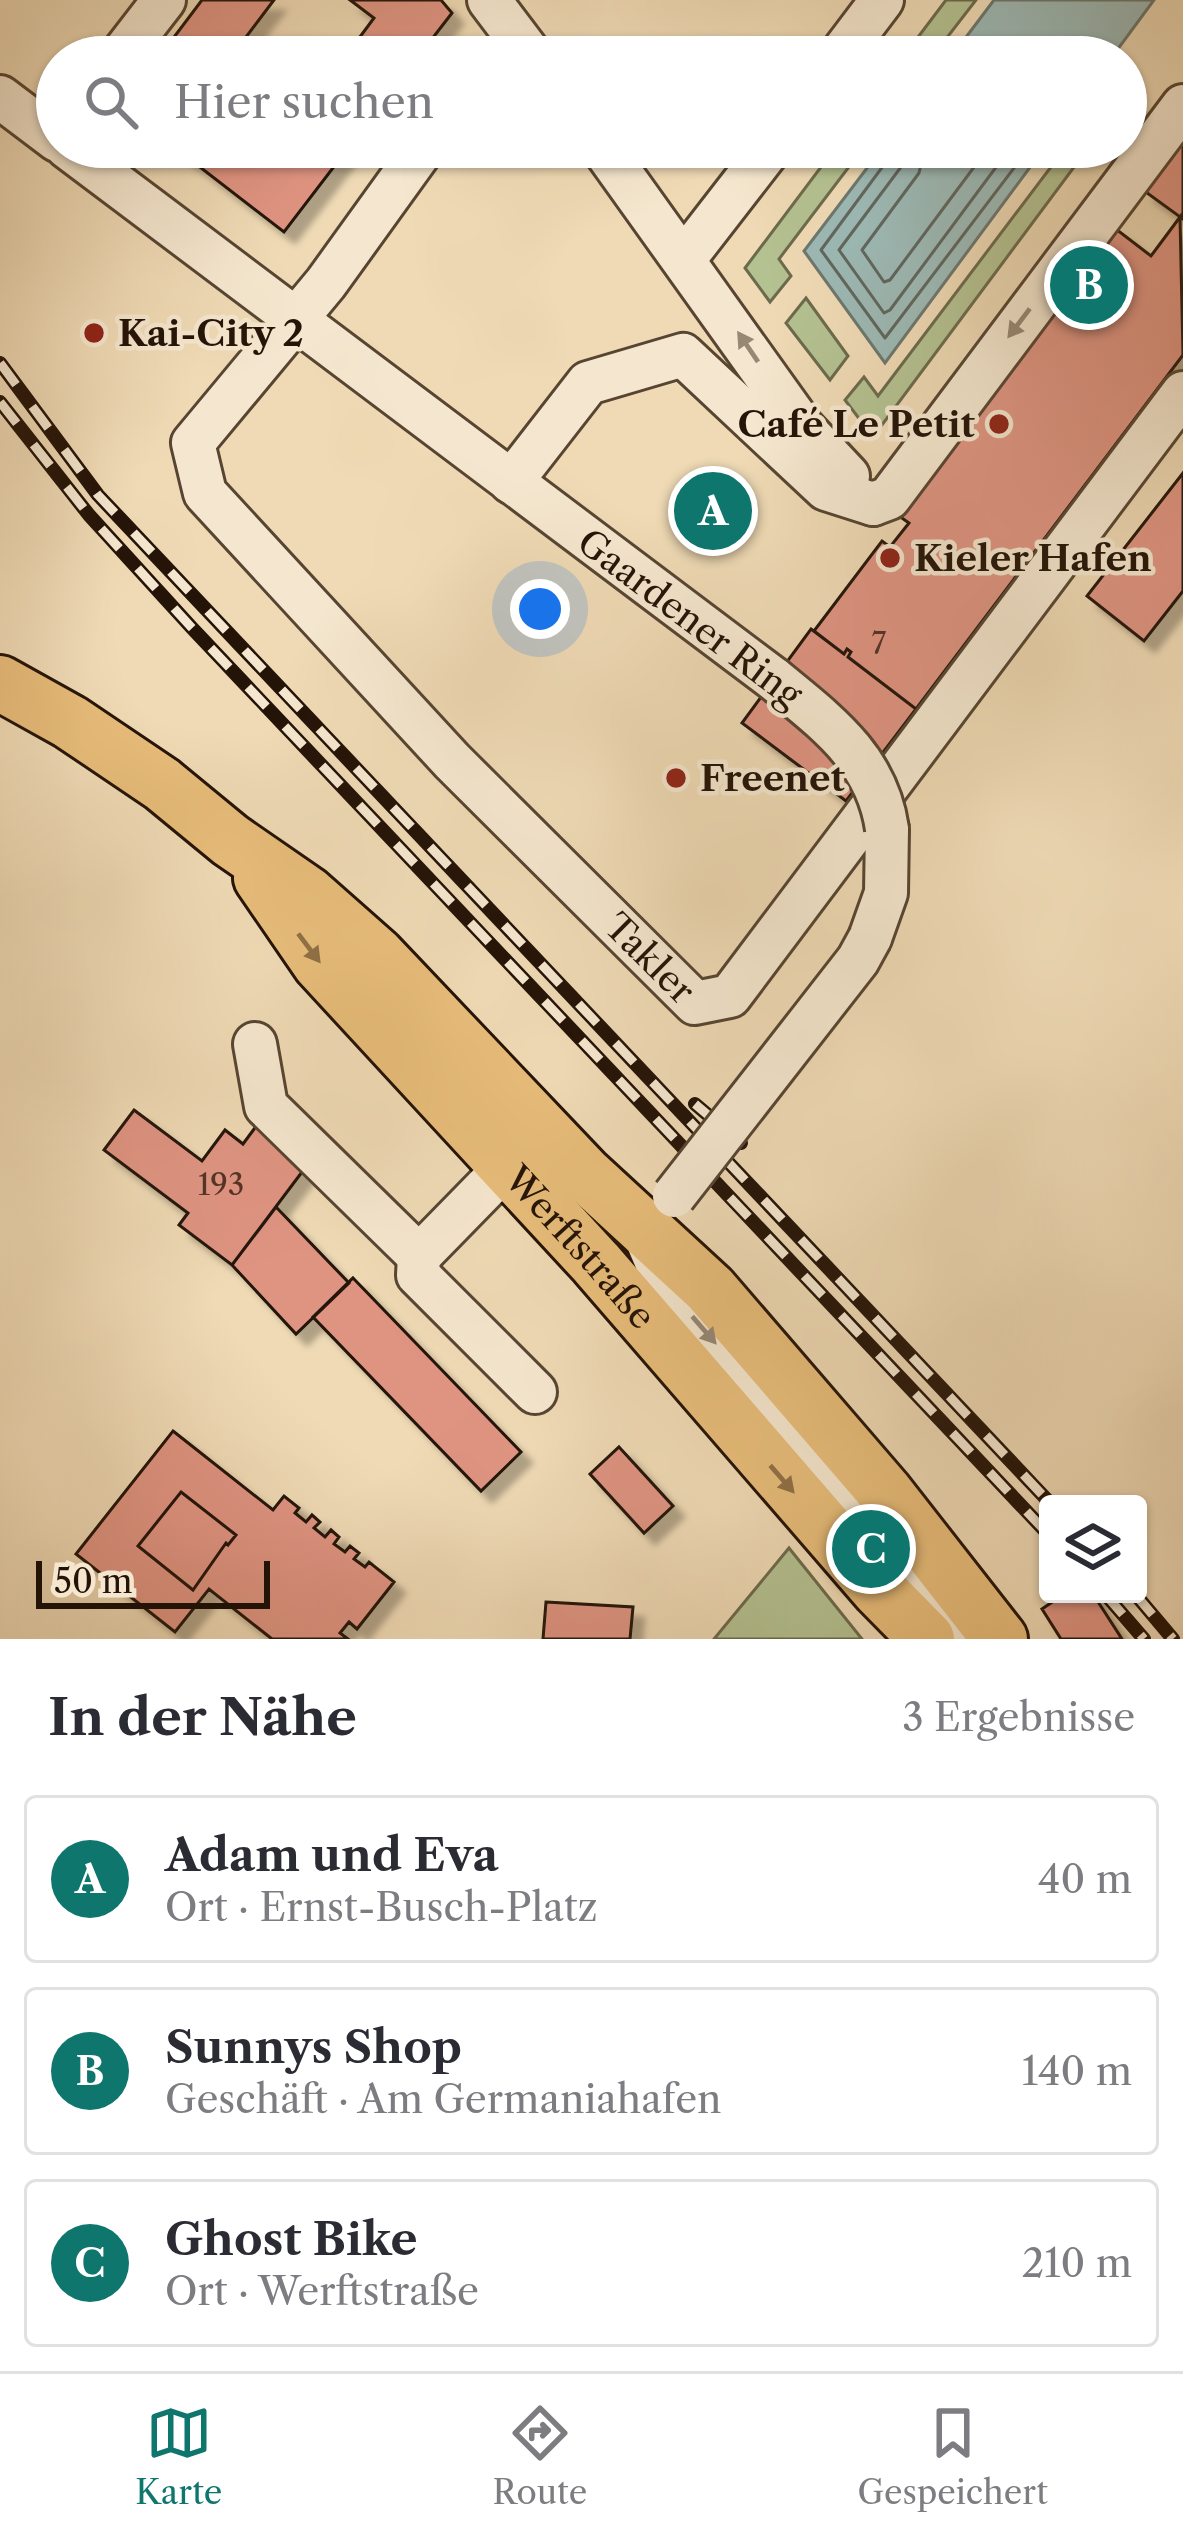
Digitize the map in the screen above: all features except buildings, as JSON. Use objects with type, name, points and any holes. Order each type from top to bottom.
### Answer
[{"type":"main road","name":"Werftstraße","points":[[0,683],[126,758],[244,851],[308,894],[659,1214],[710,1289],[885,1492],[1000,1639]]},
{"type":"main road","name":"Werftstraße","points":[[244,851],[320,964],[507,1166],[927,1639]]},
{"type":"street","points":[[136,36],[164,0]]},
{"type":"street","points":[[855,36],[882,0]]},
{"type":"street","points":[[0,97],[36,124]]},
{"type":"street","points":[[1147,136],[1183,106]]},
{"type":"street","name":"Gaardener Ring","points":[[94,168],[293,321],[522,468],[845,739],[868,767],[885,814],[889,849],[886,892],[858,960],[659,1214]]},
{"type":"street","points":[[293,321],[409,168]]},
{"type":"street","points":[[618,168],[803,428],[873,504]]},
{"type":"street","points":[[685,258],[755,168]]},
{"type":"street","points":[[522,468],[588,383],[683,356],[826,489],[873,504],[889,498],[1118,168]]},
{"type":"street","name":"Takler","points":[[293,321],[193,443],[205,493],[436,745],[694,1003],[730,996],[1183,392]]},
{"type":"street","points":[[255,1045],[266,1106],[419,1256]]},
{"type":"street","points":[[507,1166],[419,1256],[418,1275],[535,1392]]},
{"type":"street","name":"Werftstraße","points":[[659,1214],[666,1286],[860,1514],[930,1606],[945,1639]]},
{"type":"green space","points":[[946,0],[976,0],[948,36],[919,36]]},
{"type":"green space","points":[[820,168],[848,168],[779,259],[791,276],[770,302],[745,268]]},
{"type":"green space","points":[[1050,168],[1073,168],[873,437],[845,400],[864,377],[878,396]]},
{"type":"green space","points":[[806,298],[848,356],[830,380],[786,323]]},
{"type":"green space","points":[[789,1548],[862,1639],[714,1639]]},
{"type":"water","points":[[994,0],[1154,0],[1127,36],[967,36]]},
{"type":"water","points":[[867,168],[1029,168],[885,363],[804,251]]},
{"type":"railway","points":[[0,363],[98,495],[1042,1495]]},
{"type":"railway","points":[[0,402],[89,515],[192,628],[1039,1524]]},
{"type":"railway","points":[[695,1104],[741,1143]]},
{"type":"railway","points":[[1113,1603],[1144,1639]]},
{"type":"railway","points":[[1143,1603],[1173,1639]]},
{"type":"place","name":"Sunnys Shop","points":[[1089,285]]},
{"type":"place","name":"Kai-City 2","points":[[94,333]]},
{"type":"place","name":"Café Le Petit","points":[[999,424]]},
{"type":"place","name":"Adam und Eva","points":[[713,511]]},
{"type":"place","name":"Kieler Hafen","points":[[890,558]]},
{"type":"place","name":"Freenet","points":[[676,778]]},
{"type":"place","name":"Ghost Bike","points":[[871,1549]]}]
